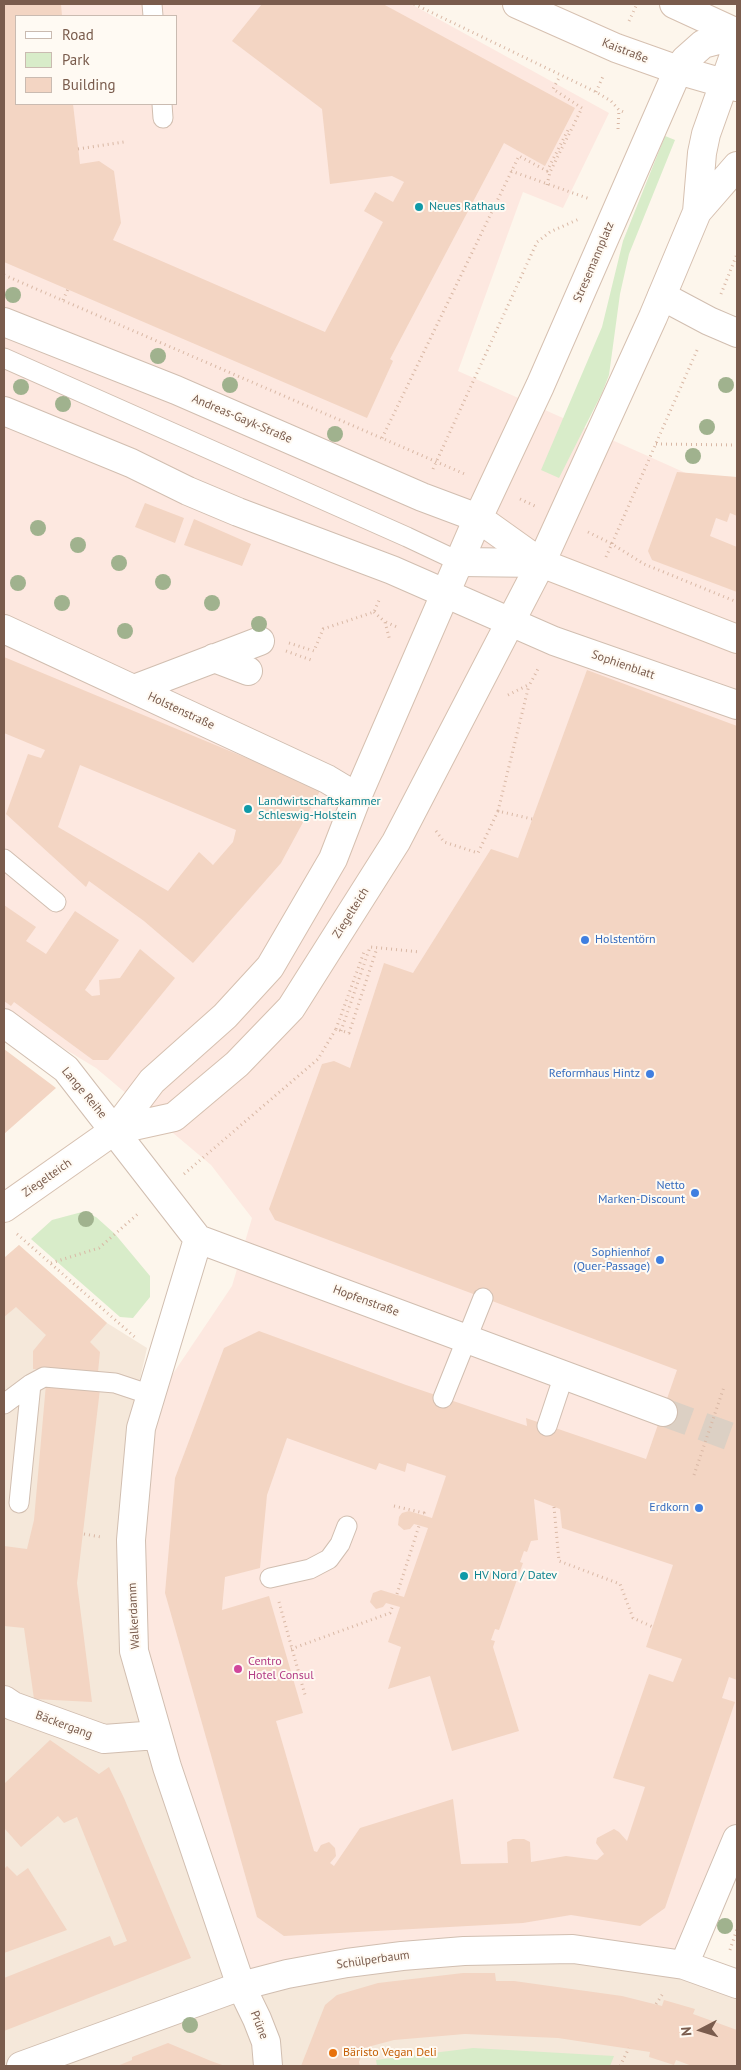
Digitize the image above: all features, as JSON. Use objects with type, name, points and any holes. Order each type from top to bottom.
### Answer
[{"type":"street","name":"Kaistraße","points":[[517,4],[608,44],[678,70],[730,85]]},
{"type":"street","points":[[674,4],[737,34]]},
{"type":"street","name":"Stresemannplatz","points":[[460,562],[492,486],[540,386],[678,70],[685,60],[703,44],[737,34]]},
{"type":"street","points":[[541,563],[662,296],[696,212],[702,153],[712,115],[730,85],[737,46]]},
{"type":"street","points":[[696,212],[737,166]]},
{"type":"street","points":[[662,296],[709,321],[737,333]]},
{"type":"street","name":"Andreas-Gayk-Straße","points":[[4,322],[176,390],[422,497],[478,518],[541,563]]},
{"type":"street","points":[[4,410],[131,463],[188,491],[238,512],[378,564],[447,593]]},
{"type":"street","points":[[460,562],[541,563],[737,639]]},
{"type":"street","name":"Ziegelteich","points":[[7,1218],[115,1130],[152,1081],[225,1016],[270,967],[333,859],[357,797],[460,562]]},
{"type":"street","name":"Ziegelteich","points":[[115,1130],[174,1117],[237,1064],[291,1008],[396,842],[541,563]]},
{"type":"street","name":"Sophienblatt","points":[[447,593],[554,641],[737,705]]},
{"type":"street","name":"Holstenstraße","points":[[4,629],[327,779],[357,797]]},
{"type":"street","points":[[134,689],[260,641]]},
{"type":"street","points":[[214,658],[248,671]]},
{"type":"street","name":"Lange Reihe","points":[[4,1023],[66,1069],[115,1130]]},
{"type":"street","points":[[115,1130],[198,1239]]},
{"type":"street","name":"Hopfenstraße","points":[[198,1239],[663,1412]]},
{"type":"street","name":"Walkerdamm","points":[[198,1239],[140,1428],[131,1540],[134,1651],[157,1735],[241,1986]]},
{"type":"street","name":"Bäckergang","points":[[4,1700],[13,1706],[104,1739],[157,1735]]},
{"type":"street","points":[[684,1965],[737,1838]]},
{"type":"street","name":"Schülperbaum","points":[[21,2066],[241,1986],[346,1963],[464,1951],[573,1949],[684,1965],[737,1984]]},
{"type":"street","name":"Prüne","points":[[241,1986],[266,2042],[268,2066]]},
{"type":"lane","points":[[4,358],[460,562]]},
{"type":"lane","points":[[4,859],[56,902]]},
{"type":"lane","points":[[443,1398],[483,1298]]},
{"type":"lane","points":[[547,1426],[564,1375]]},
{"type":"lane","points":[[4,1404],[44,1377],[99,1380],[115,1383],[150,1395]]},
{"type":"lane","points":[[19,1504],[31,1384]]},
{"type":"lane","points":[[270,1578],[310,1569],[329,1559],[340,1544],[347,1526]]},
{"type":"path","points":[[414,4],[612,101],[619,110],[618,131]]},
{"type":"path","points":[[382,438],[519,156],[547,171],[567,130],[582,108],[553,89],[560,76]]},
{"type":"path","points":[[547,185],[550,172],[567,130]]},
{"type":"path","points":[[78,149],[124,142]]},
{"type":"path","points":[[511,171],[582,197]]},
{"type":"path","points":[[588,206],[594,191]]},
{"type":"path","points":[[436,461],[537,242],[550,232],[577,221],[581,217]]},
{"type":"path","points":[[592,583],[612,544],[737,254]]},
{"type":"path","points":[[4,275],[436,461],[562,519],[612,544],[644,564],[737,602]]},
{"type":"path","points":[[63,300],[68,289]]},
{"type":"path","points":[[656,444],[737,445]]},
{"type":"path","points":[[260,641],[262,634],[314,651],[323,629],[374,612]]},
{"type":"path","points":[[444,842],[478,852],[498,811],[530,684],[554,641]]},
{"type":"path","points":[[503,698],[530,684]]},
{"type":"path","points":[[498,811],[532,819]]},
{"type":"path","points":[[341,1031],[370,947],[420,952]]},
{"type":"path","points":[[51,1263],[99,1248],[318,1059],[336,1029],[348,1033],[377,948]]},
{"type":"path","points":[[7,1218],[51,1263],[161,1360]]},
{"type":"path","points":[[694,1475],[724,1388]]},
{"type":"path","points":[[394,1506],[424,1513],[423,1515]]},
{"type":"path","points":[[554,1507],[559,1562],[620,1584],[633,1618],[653,1627]]},
{"type":"path","points":[[396,1594],[419,1526]]},
{"type":"path","points":[[270,1578],[305,1696]]},
{"type":"path","points":[[291,1649],[390,1613],[393,1605]]},
{"type":"path","points":[[620,2066],[628,2048]]},
{"type":"shaded area","points":[[4,4],[411,4],[609,113],[563,208],[523,192],[458,371],[737,496],[737,1839],[684,1965],[573,1949],[241,1986],[123,1637],[125,1445],[232,1286],[252,1218],[211,1165],[96,1068],[4,1012]]},
{"type":"shaded area","points":[[19,1245],[107,1323],[147,1348],[125,1445],[573,1949],[737,1984],[737,2066],[4,2066],[4,1258]]},
{"type":"green space","points":[[665,136],[675,140],[629,254],[620,294],[609,375],[602,393],[559,478],[541,470],[602,327],[623,241]]},
{"type":"green space","points":[[82,1212],[96,1217],[115,1234],[150,1276],[150,1297],[133,1318],[120,1317],[31,1239],[52,1220]]},
{"type":"green space","points":[[473,2048],[614,2056],[610,2066],[377,2066],[376,2060]]},
{"type":"building","name":"Neues Rathaus","points":[[4,4],[61,4],[62,15],[15,15],[15,105],[73,105],[80,164],[99,161],[114,171],[121,223],[113,240],[325,332],[383,222],[364,211],[375,192],[393,202],[404,182],[392,176],[330,184],[322,109],[232,41],[262,4],[383,4],[575,108],[545,166],[504,143],[390,359],[393,361],[367,418],[4,262]]},
{"type":"building","points":[[677,472],[737,477],[737,516],[730,513],[727,522],[716,518],[710,536],[737,547],[737,592],[652,560],[648,551]]},
{"type":"building","points":[[145,503],[184,518],[175,543],[135,527]]},
{"type":"building","points":[[194,519],[251,544],[242,566],[184,545]]},
{"type":"building","name":"Landwirtschaftskammer Schleswig-Holstein","points":[[4,657],[321,789],[281,863],[193,963],[144,921],[89,881],[86,887],[6,814],[28,754],[41,758],[45,750],[4,733]],"holes":[[[80,765],[236,830],[233,842],[213,865],[199,852],[168,891],[58,827]]]},
{"type":"building","points":[[587,670],[737,726],[737,1680],[729,1677],[722,1698],[735,1702],[665,1908],[640,1926],[571,1915],[523,1923],[284,1936],[257,1917],[165,1593],[175,1478],[224,1348],[259,1331],[406,1385],[527,1426],[526,1418],[646,1459],[677,1370],[275,1220],[269,1209],[322,1064],[334,1061],[350,1068],[384,963],[413,973],[491,849],[518,858]],"holes":[[[287,1438],[376,1470],[379,1463],[405,1472],[407,1463],[446,1476],[432,1518],[409,1511],[402,1513],[399,1517],[398,1525],[404,1530],[410,1529],[414,1524],[428,1528],[404,1597],[381,1590],[373,1593],[370,1602],[376,1609],[383,1607],[386,1603],[400,1607],[388,1642],[401,1647],[388,1689],[430,1676],[452,1751],[519,1731],[493,1647],[495,1641],[491,1640],[495,1629],[499,1630],[523,1563],[520,1562],[524,1551],[527,1552],[531,1541],[538,1540],[534,1499],[560,1509],[562,1528],[673,1565],[646,1647],[682,1659],[673,1682],[649,1674],[613,1778],[645,1787],[627,1841],[614,1829],[597,1838],[596,1843],[604,1854],[597,1860],[566,1856],[531,1862],[530,1842],[524,1839],[513,1839],[507,1842],[508,1863],[461,1864],[453,1799],[360,1828],[334,1866],[330,1863],[336,1856],[335,1848],[329,1842],[321,1845],[317,1852],[314,1851],[276,1721],[303,1713],[269,1596],[222,1610],[225,1577],[260,1568],[267,1495]]]},
{"type":"building","points":[[4,905],[36,927],[26,941],[46,954],[75,911],[119,940],[85,990],[92,996],[100,995],[99,980],[120,978],[140,949],[175,978],[108,1060],[93,1060],[14,1002],[11,1006],[4,1001]]},
{"type":"building","points":[[4,1049],[56,1088],[4,1134]]},
{"type":"building","points":[[19,1245],[107,1323],[90,1342],[100,1352],[98,1372],[33,1369],[33,1351],[46,1335],[16,1307],[4,1317],[4,1258]]},
{"type":"building","points":[[46,1384],[100,1389],[77,1583],[92,1702],[34,1699],[24,1628],[4,1626],[4,1546],[27,1549],[34,1520]]},
{"type":"building","points":[[50,1740],[99,1774],[109,1767],[124,1798],[191,1958],[4,2031],[4,1978],[110,1936],[114,1946],[127,1941],[77,1817],[64,1823],[58,1816],[21,1847],[4,1828],[4,1784]]},
{"type":"building","points":[[7,1866],[17,1876],[28,1868],[67,1930],[4,1953],[4,1869]]},
{"type":"building","points":[[463,1973],[495,1973],[496,1981],[514,1981],[622,1996],[662,2006],[664,2000],[695,2009],[693,2014],[737,2030],[737,2066],[692,2066],[676,2060],[674,2065],[649,2057],[650,2052],[558,2038],[465,2034],[394,2040],[364,2048],[359,2062],[360,2066],[301,2066],[325,2005],[337,1995],[378,1983]]},
{"type":"building","points":[[168,2043],[225,2066],[117,2066],[132,2060],[132,2057]]},
{"type":"tunnel","points":[[663,1412],[737,1439]]},
{"type":"place","name":"Neues Rathaus","points":[[419,207]]},
{"type":"place","name":"Landwirtschaftskammer Schleswig-Holstein","points":[[248,809]]},
{"type":"place","name":"Holstentörn","points":[[585,940]]},
{"type":"place","name":"Reformhaus Hintz","points":[[650,1074]]},
{"type":"place","name":"Netto Marken-Discount","points":[[695,1193]]},
{"type":"place","name":"Sophienhof (Quer-Passage)","points":[[660,1260]]},
{"type":"place","name":"Erdkorn","points":[[699,1508]]},
{"type":"place","name":"HV Nord / Datev","points":[[464,1576]]},
{"type":"place","name":"Centro Hotel Consul","points":[[238,1669]]},
{"type":"place","name":"Bäristo Vegan Deli","points":[[333,2053]]}]
